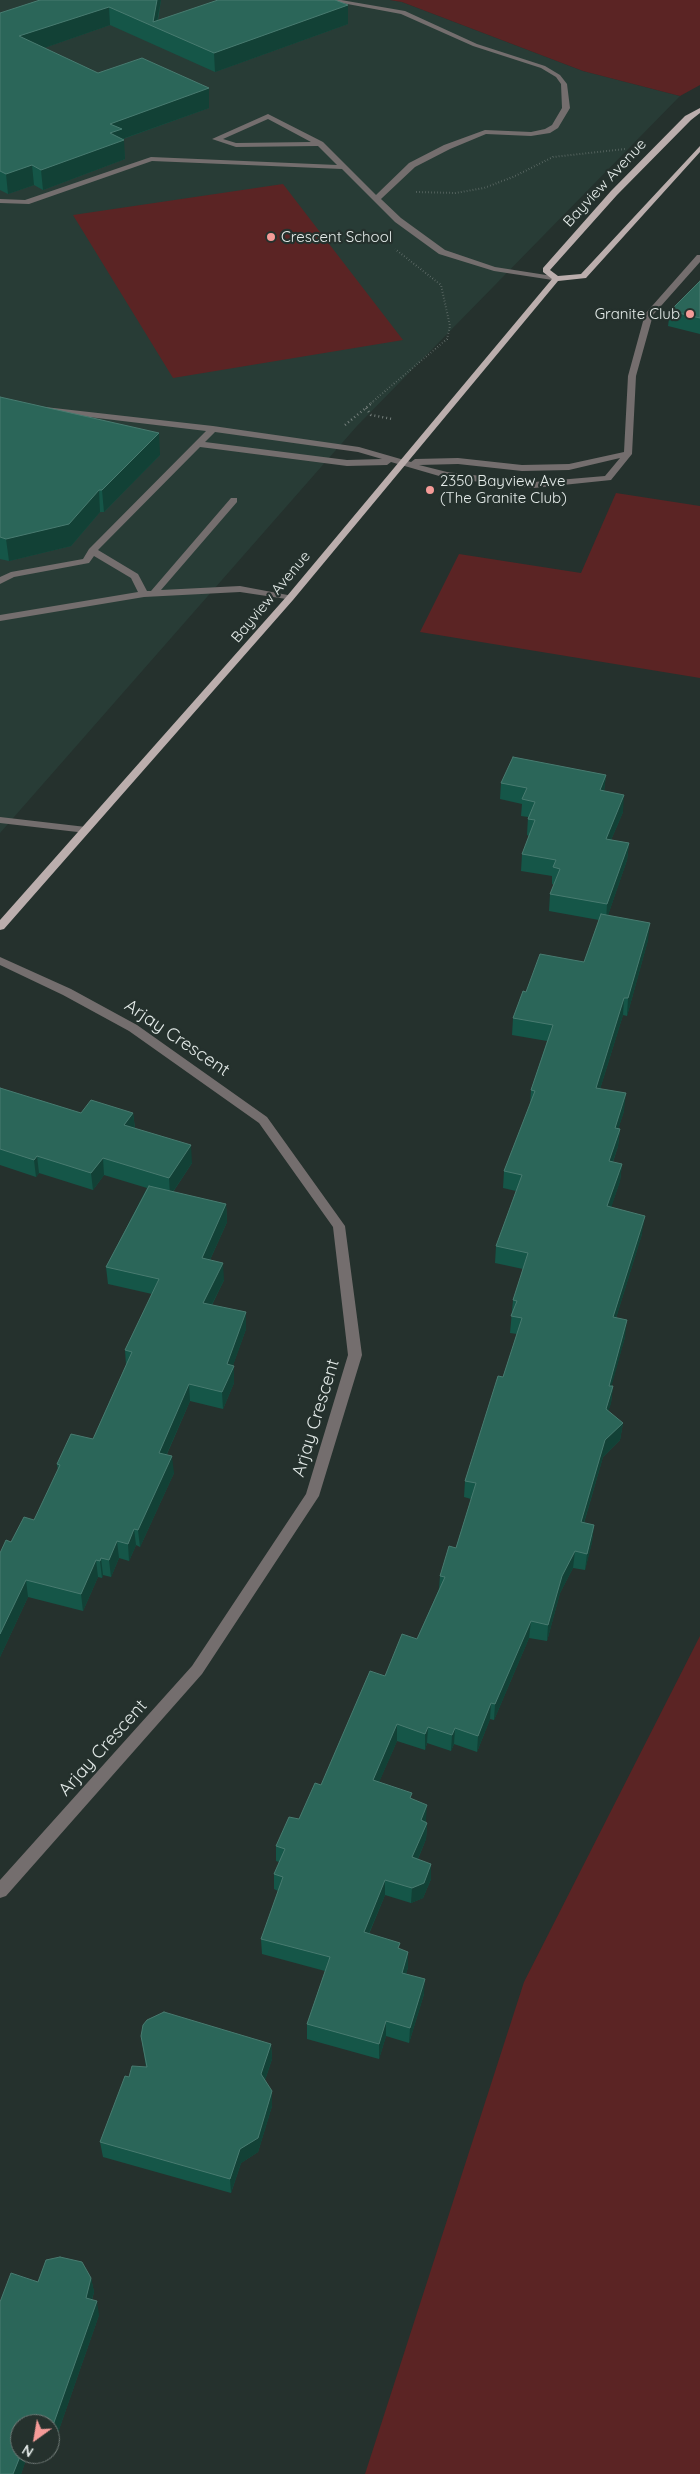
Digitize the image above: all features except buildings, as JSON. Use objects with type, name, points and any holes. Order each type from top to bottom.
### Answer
[{"type":"main road","name":"Bayview Avenue","points":[[0,927],[290,598],[556,279],[546,270],[614,193],[688,118],[700,110]]},
{"type":"main road","points":[[556,279],[584,276],[700,148]]},
{"type":"street","points":[[329,0],[403,12],[475,45],[543,67],[558,76],[564,84],[566,108],[556,126],[547,131],[531,134],[485,132],[447,147],[412,165],[376,199]]},
{"type":"street","points":[[320,144],[236,145],[216,139],[268,116],[320,144],[398,220],[442,252],[494,269],[556,279]]},
{"type":"street","points":[[0,201],[26,202],[151,159],[342,167]]},
{"type":"street","points":[[29,407],[213,429],[358,450],[446,475],[534,485],[608,478],[628,454],[632,376],[649,314],[700,257]]},
{"type":"street","points":[[0,581],[11,575],[86,561],[92,552],[213,429]]},
{"type":"street","points":[[198,444],[347,463],[458,461],[522,468],[569,466],[628,454]]},
{"type":"street","points":[[148,594],[234,500]]},
{"type":"street","points":[[92,552],[135,576],[148,594]]},
{"type":"street","points":[[0,618],[148,594],[240,589],[290,598]]},
{"type":"street","points":[[0,820],[86,830]]},
{"type":"street","name":"Arjay Crescent","points":[[0,961],[67,992],[133,1028],[264,1120],[339,1226],[355,1355],[312,1496],[214,1645],[197,1670],[0,1891]]},
{"type":"path","points":[[387,189],[425,193],[484,188],[513,177],[552,157],[633,148]]},
{"type":"path","points":[[322,445],[447,339],[450,326],[441,285],[391,245]]},
{"type":"path","points":[[365,408],[371,415],[392,419]]},
{"type":"shaded area","name":"Crescent School","points":[[0,0],[390,0],[402,2],[583,71],[680,96],[357,426],[0,833]]},
{"type":"shaded area","points":[[390,0],[700,0],[700,85],[680,96],[583,71],[402,2]]},
{"type":"shaded area","points":[[283,184],[403,340],[173,378],[73,215]]},
{"type":"shaded area","points":[[616,493],[700,506],[700,678],[420,632],[459,554],[581,573]]},
{"type":"shaded area","points":[[700,1636],[700,2474],[365,2474],[524,1982]]},
{"type":"place","name":"Crescent School","points":[[271,237]]},
{"type":"place","name":"Granite Club","points":[[690,314]]},
{"type":"place","name":"2350 Bayview Ave (The Granite Club)","points":[[430,490]]}]
